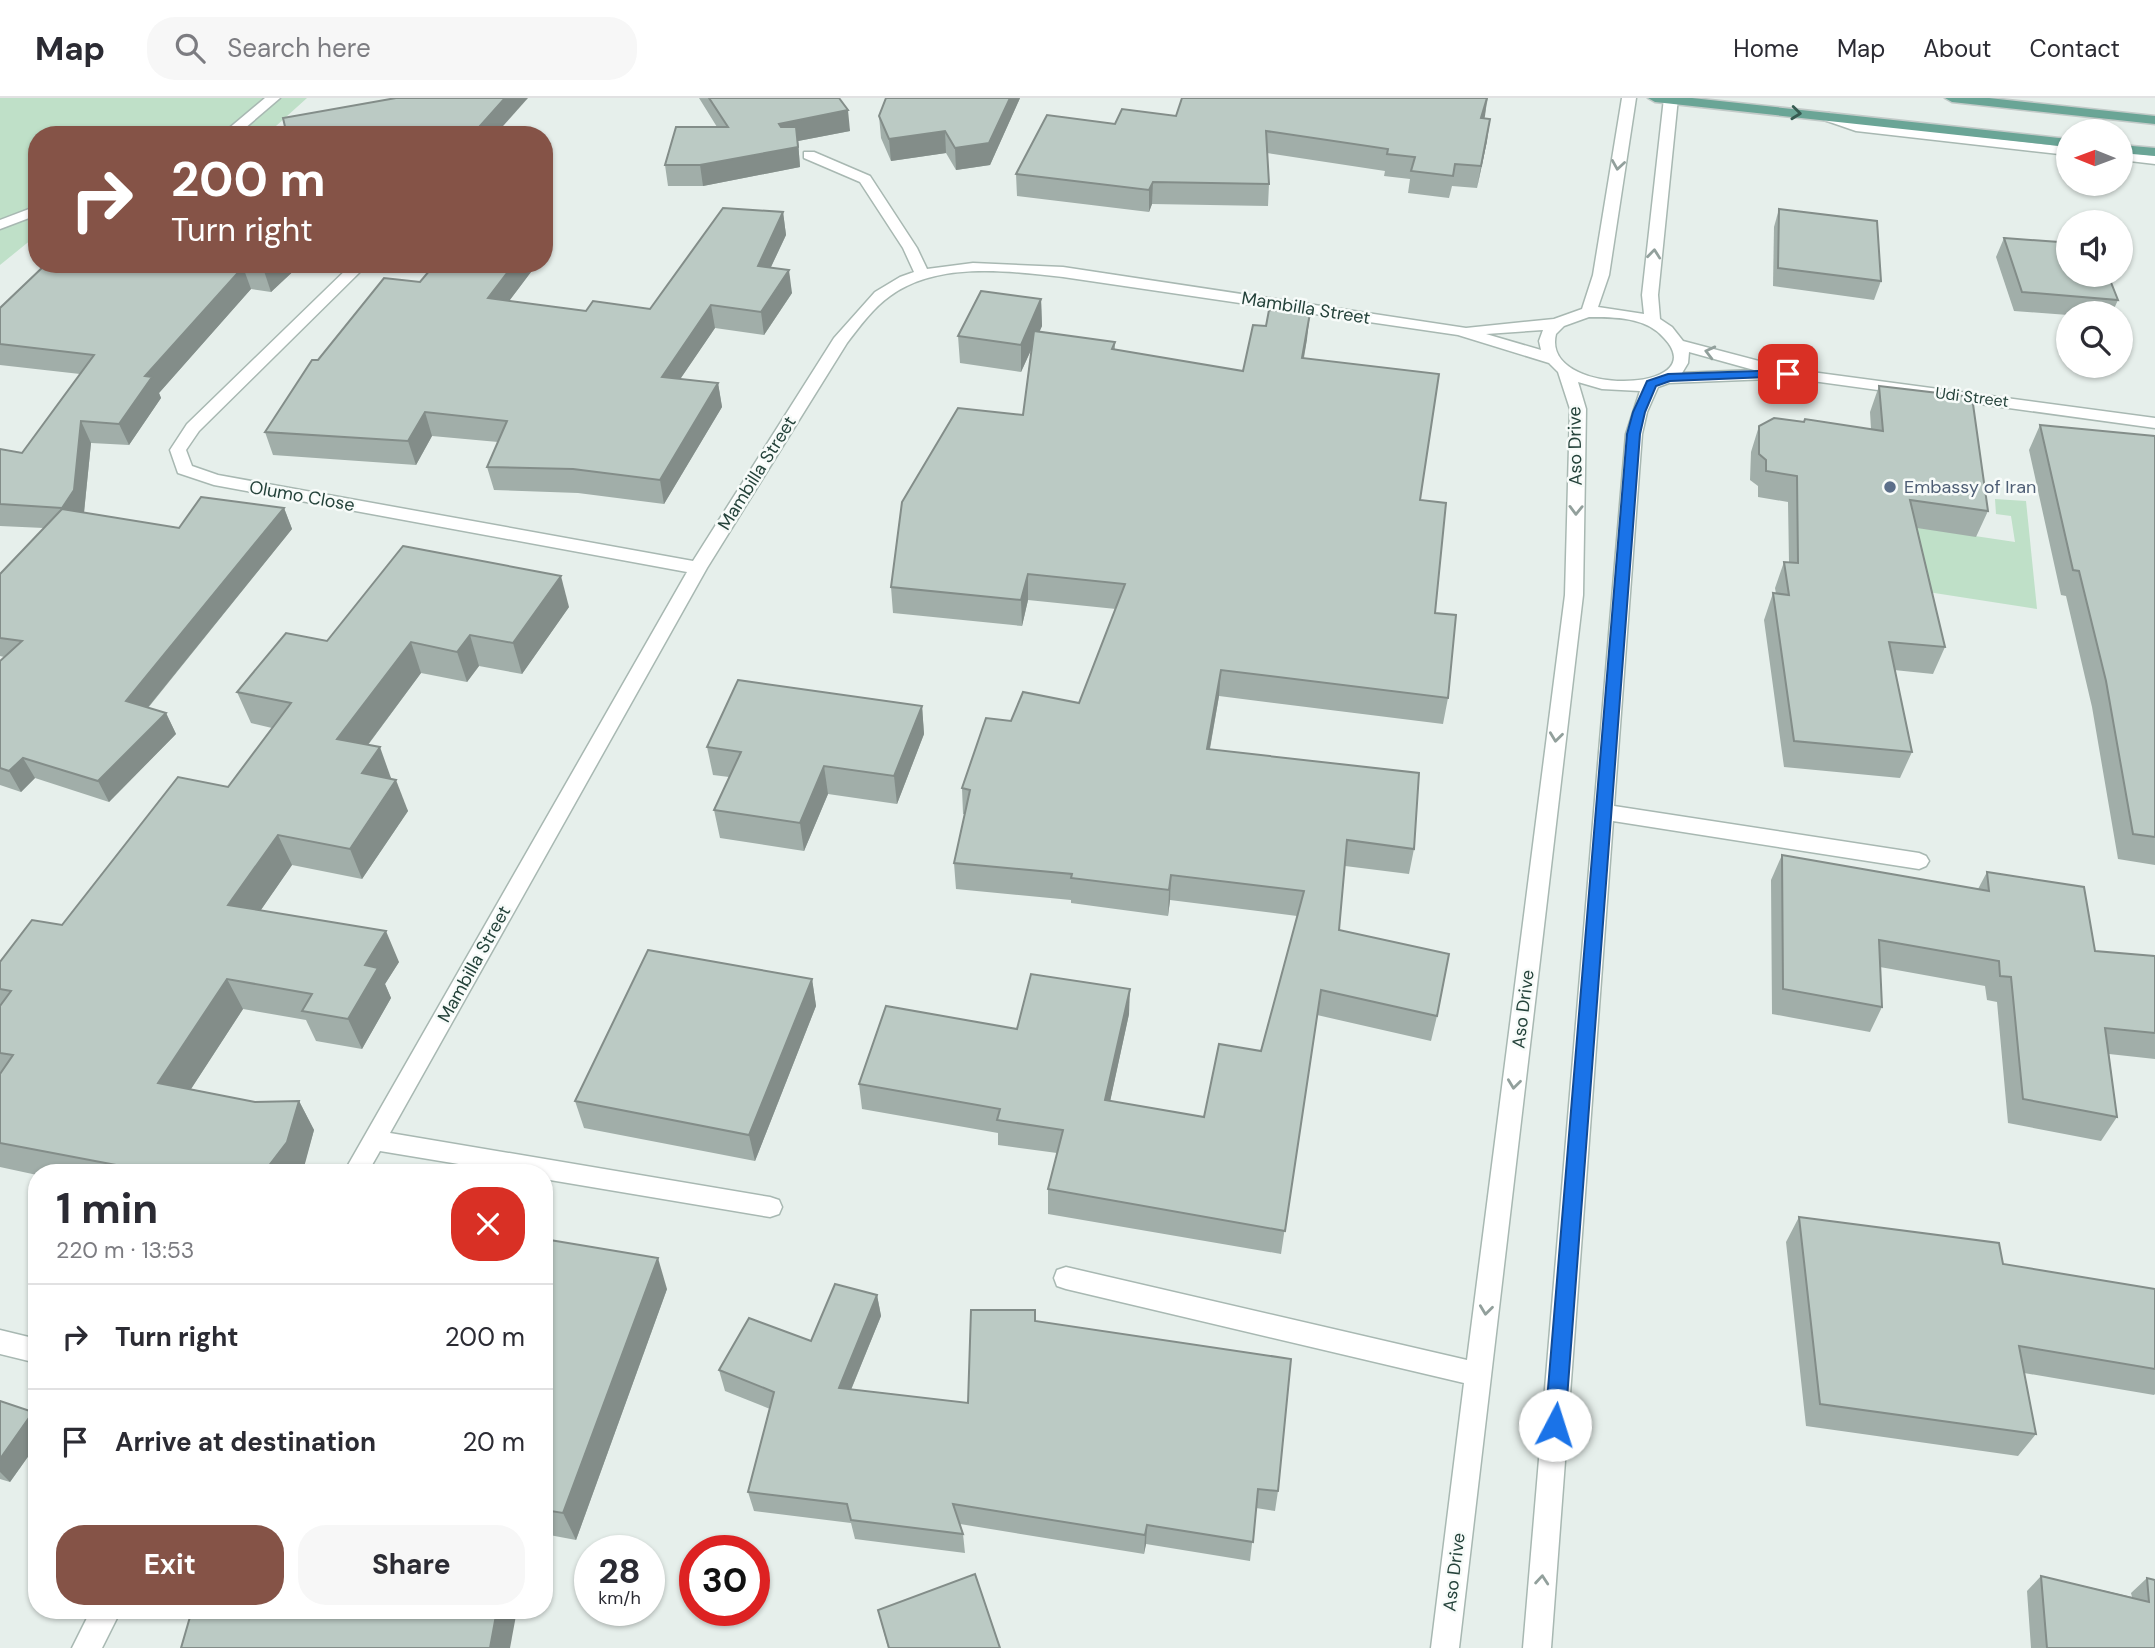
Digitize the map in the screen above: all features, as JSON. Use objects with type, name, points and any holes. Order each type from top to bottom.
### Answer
[{"type":"main road","points":[[1655,98],[2056,142]]},
{"type":"main road","points":[[1952,98],[2155,120]]},
{"type":"main road","points":[[2133,150],[2155,152]]},
{"type":"street","points":[[239,126],[273,98]]},
{"type":"street","points":[[1589,312],[1601,275],[1629,98]]},
{"type":"street","points":[[1652,322],[1650,295],[1653,255],[1671,99]]},
{"type":"street","points":[[1829,117],[1856,127],[2056,150]]},
{"type":"street","points":[[809,155],[865,179],[910,247],[923,275]]},
{"type":"street","points":[[2133,157],[2155,160]]},
{"type":"street","points":[[0,225],[28,214]]},
{"type":"street","name":"Mambilla Street","points":[[360,1164],[698,568],[840,341],[868,306],[890,288],[923,275],[965,268],[1005,266],[1063,272],[1460,331]]},
{"type":"street","name":"Olumo Close","points":[[352,273],[193,429],[178,450],[184,468],[214,480],[698,568]]},
{"type":"street","points":[[1460,331],[1556,324],[1570,316],[1610,312],[1652,322],[1668,332],[1678,344],[1682,356],[1679,368],[1660,381],[1639,412],[1634,434],[1537,1648]]},
{"type":"street","name":"Aso Drive","points":[[1445,1648],[1574,595],[1578,409],[1560,365],[1547,347],[1548,334],[1556,324]]},
{"type":"street","points":[[1460,331],[1560,365],[1585,380],[1607,385],[1630,387],[1660,381],[1788,374]]},
{"type":"street","points":[[1678,344],[1788,374]]},
{"type":"street","name":"Udi Street","points":[[1788,374],[2155,423]]},
{"type":"street","points":[[1603,812],[1919,861]]},
{"type":"street","points":[[374,1140],[515,1164]]},
{"type":"street","points":[[553,1170],[769,1207]]},
{"type":"street","points":[[1066,1278],[1478,1374]]},
{"type":"street","points":[[0,1342],[28,1349]]},
{"type":"street","points":[[86,1648],[102,1619]]},
{"type":"green space","points":[[0,98],[307,98],[276,126],[28,126],[28,242],[0,265]]},
{"type":"green space","points":[[1995,499],[2026,501],[2037,609],[1793,571],[1888,523],[2015,542],[2011,516],[1996,514]]},
{"type":"building","points":[[396,98],[505,98],[480,126],[285,126],[283,118]]},
{"type":"building","points":[[709,98],[839,98],[848,110],[779,124],[781,127],[796,127],[798,147],[700,165],[665,165],[676,127],[728,127]]},
{"type":"building","points":[[886,98],[1010,98],[989,143],[955,148],[945,131],[889,139],[879,116]]},
{"type":"building","points":[[1182,98],[1487,98],[1481,118],[1490,119],[1481,166],[1455,164],[1453,176],[1411,171],[1415,157],[1387,154],[1388,149],[1266,131],[1269,184],[1153,182],[1149,190],[1016,174],[1047,115],[1115,124],[1122,109],[1176,116]]},
{"type":"building","points":[[723,208],[783,212],[758,266],[789,270],[761,312],[711,305],[662,377],[718,383],[660,480],[573,469],[487,467],[507,421],[425,412],[408,441],[265,432],[312,360],[318,360],[384,278],[420,282],[428,273],[507,273],[488,298],[586,311],[593,301],[650,309]]},
{"type":"building","points":[[1779,209],[1877,221],[1881,281],[1778,268]]},
{"type":"building","points":[[2004,238],[2056,242],[2056,287],[2113,287],[2118,300],[2022,292]]},
{"type":"building","points":[[37,273],[238,273],[145,376],[152,377],[119,424],[81,421],[74,490],[62,508],[0,504],[0,449],[22,453],[94,355],[0,344],[0,308]]},
{"type":"building","points":[[981,291],[1041,299],[1021,345],[958,336]]},
{"type":"building","points":[[1269,310],[1310,313],[1302,358],[1439,374],[1420,500],[1446,503],[1435,613],[1456,615],[1448,698],[1221,670],[1207,749],[1419,773],[1414,849],[1347,840],[1339,930],[1449,954],[1437,1016],[1321,990],[1285,1231],[1048,1189],[1063,1130],[997,1120],[1000,1109],[859,1084],[886,1006],[1017,1029],[1031,974],[1130,989],[1105,1100],[1204,1117],[1219,1044],[1261,1051],[1304,891],[1171,875],[1169,890],[1071,878],[1072,874],[954,863],[970,790],[962,788],[986,718],[1011,721],[1023,692],[1079,703],[1125,584],[1028,574],[1021,600],[891,587],[902,502],[958,408],[1023,415],[1034,331],[1115,342],[1112,349],[1243,371],[1253,325],[1266,326]]},
{"type":"building","points":[[1879,386],[1972,397],[1988,511],[1910,500],[1945,647],[1889,642],[1912,752],[1794,741],[1773,593],[1789,595],[1784,562],[1798,563],[1797,476],[1766,471],[1766,460],[1759,454],[1759,426],[1774,418],[1804,422],[1805,419],[1883,431]]},
{"type":"building","points":[[2040,425],[2155,436],[2155,837],[2133,834],[2106,681],[2079,571],[2073,570]]},
{"type":"building","points":[[201,497],[284,508],[126,701],[166,713],[98,781],[23,758],[9,771],[0,768],[0,661],[22,641],[0,638],[0,574],[62,509],[179,528]]},
{"type":"building","points":[[403,546],[561,576],[513,643],[470,635],[457,652],[411,642],[337,739],[380,747],[362,773],[396,780],[350,849],[278,835],[228,905],[386,931],[365,965],[378,968],[348,1019],[302,1011],[312,994],[227,979],[158,1083],[255,1102],[299,1101],[287,1142],[270,1164],[111,1164],[0,1143],[0,1074],[13,1055],[0,1053],[0,1006],[11,991],[0,989],[0,962],[32,920],[62,925],[178,777],[228,787],[291,703],[237,692],[286,633],[327,641]]},
{"type":"building","points":[[738,680],[922,706],[894,776],[824,766],[800,823],[714,810],[741,752],[707,747]]},
{"type":"building","points":[[1782,855],[1989,891],[1987,872],[2084,887],[2095,951],[2155,956],[2155,1033],[2105,1028],[2117,1117],[2023,1099],[2011,977],[2000,976],[1999,961],[1879,940],[1882,1007],[1783,989]]},
{"type":"building","points":[[648,950],[812,979],[749,1135],[575,1101]]},
{"type":"building","points":[[1799,1217],[1999,1243],[2003,1264],[2155,1289],[2155,1369],[2019,1346],[2036,1434],[1820,1404]]},
{"type":"building","points":[[553,1240],[658,1258],[563,1513],[553,1511]]},
{"type":"building","points":[[835,1284],[877,1295],[839,1388],[968,1403],[971,1310],[1035,1310],[1035,1321],[1291,1359],[1278,1491],[1258,1489],[1253,1542],[1147,1525],[1145,1535],[953,1504],[963,1534],[851,1520],[847,1504],[748,1492],[774,1392],[719,1370],[749,1318],[811,1341]]},
{"type":"building","points":[[0,1401],[28,1410],[28,1419],[0,1459]]},
{"type":"building","points":[[975,1574],[1000,1648],[889,1648],[878,1610]]},
{"type":"building","points":[[2041,1576],[2149,1602],[2147,1578],[2155,1580],[2155,1648],[2047,1648]]},
{"type":"building","points":[[189,1619],[495,1619],[490,1648],[181,1648]]},
{"type":"place","name":"Embassy of Iran","points":[[1890,487]]},
{"type":"route","points":[[1555,1425],[1634,434],[1639,412],[1651,384],[1668,377],[1788,374]]}]
